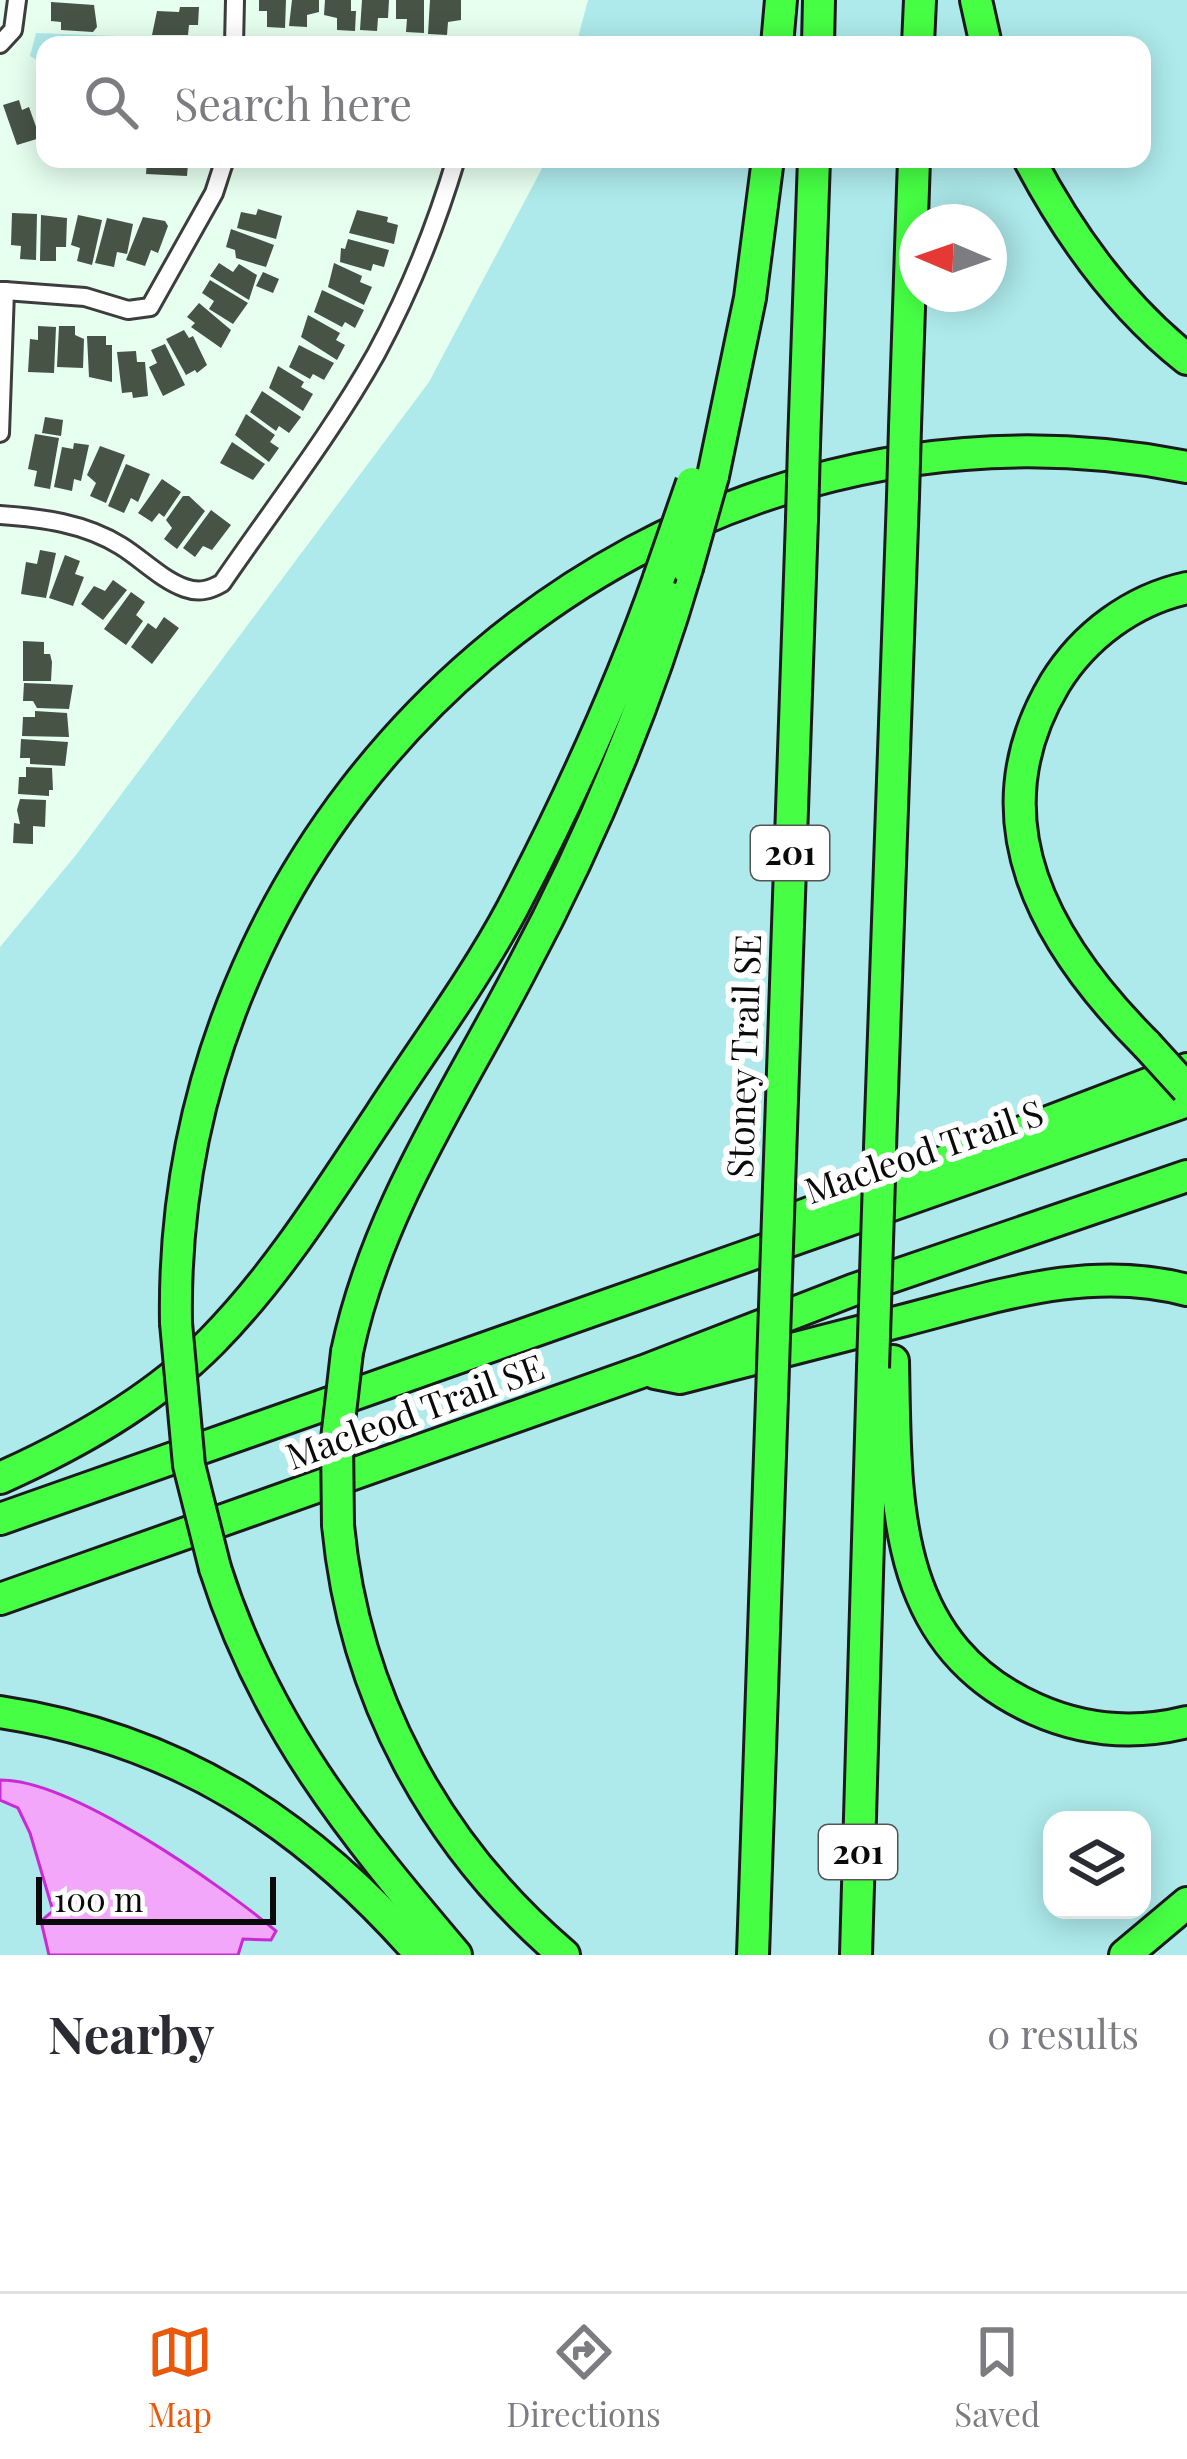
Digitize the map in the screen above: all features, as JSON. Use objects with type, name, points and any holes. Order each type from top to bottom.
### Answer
[{"type":"highway","points":[[778,36],[781,0]]},
{"type":"highway","points":[[818,36],[819,0]]},
{"type":"highway","points":[[918,36],[920,0]]},
{"type":"highway","points":[[976,0],[984,36]]},
{"type":"highway","points":[[564,1955],[478,1868],[410,1768],[381,1707],[362,1654],[338,1526],[336,1456],[347,1352],[386,1225],[574,865],[638,715],[757,253],[767,168]]},
{"type":"highway","name":"Stoney Trail SE","points":[[753,1955],[814,168]]},
{"type":"highway","name":"201","points":[[856,1955],[883,1364],[880,1148],[914,168]]},
{"type":"highway","points":[[1035,168],[1072,233],[1114,288],[1187,359]]},
{"type":"highway","points":[[456,1955],[366,1847],[299,1753],[242,1644],[215,1568],[189,1465],[176,1323],[179,1218],[196,1124],[242,978],[272,915],[322,830],[356,784],[466,666],[532,613],[595,572],[735,505],[868,469],[973,455],[1090,454],[1187,467]]},
{"type":"highway","points":[[0,1478],[88,1435],[156,1388],[210,1343],[284,1256],[511,910],[674,573]]},
{"type":"highway","points":[[1187,588],[1115,620],[1072,656],[1038,712],[1019,778],[1018,814],[1042,904],[1089,983],[1187,1088]]},
{"type":"highway","points":[[686,1276],[739,1242],[821,1206],[1187,1069]]},
{"type":"highway","name":"Macleod Trail S","points":[[686,1276],[1187,1101]]},
{"type":"highway","name":"Macleod Trail SE","points":[[0,1599],[644,1371],[853,1290],[1187,1177]]},
{"type":"highway","name":"Macleod Trail SE","points":[[0,1519],[686,1276]]},
{"type":"highway","points":[[644,1371],[680,1378],[1042,1286],[1096,1279],[1155,1281],[1187,1290]]},
{"type":"highway","points":[[883,1364],[901,1533],[916,1586],[953,1647],[981,1677],[1054,1717],[1094,1728],[1137,1730],[1187,1722]]},
{"type":"highway","points":[[0,1712],[138,1745],[217,1782],[304,1838],[373,1901],[421,1955]]},
{"type":"highway","points":[[1125,1955],[1187,1903]]},
{"type":"highway","points":[[1150,1955],[1187,1928]]},
{"type":"street","points":[[0,44],[14,29],[17,0]]},
{"type":"street","points":[[234,36],[236,0]]},
{"type":"street","points":[[0,433],[2,291],[85,298],[128,310],[150,307],[214,193],[222,168]]},
{"type":"street","points":[[0,515],[39,518],[91,532],[116,542],[182,587],[202,591],[222,583],[325,437],[376,353],[427,242],[453,168]]},
{"type":"shaded area","points":[[588,0],[1187,0],[1187,1955],[0,1955],[0,947],[76,855],[429,382],[542,168],[1151,168],[1151,36],[578,36]]},
{"type":"shaded area","points":[[36,33],[119,36],[36,36],[36,60],[30,56]]},
{"type":"shaded area","points":[[0,1780],[30,1784],[65,1797],[144,1838],[276,1931],[271,1940],[243,1939],[238,1955],[49,1955],[41,1921],[53,1911],[30,1833],[18,1808],[0,1800]]},
{"type":"building","points":[[259,0],[286,0],[285,28],[267,27],[267,11],[259,11]]},
{"type":"building","points":[[292,0],[319,0],[319,12],[307,15],[307,27],[289,26]]},
{"type":"building","points":[[325,0],[351,0],[355,31],[337,30],[337,18],[324,15]]},
{"type":"building","points":[[362,0],[389,0],[388,18],[378,18],[377,31],[360,30]]},
{"type":"building","points":[[396,0],[424,0],[424,33],[406,32],[407,19],[396,19]]},
{"type":"building","points":[[430,0],[461,0],[461,20],[448,22],[447,35],[428,34]]},
{"type":"building","points":[[51,2],[94,5],[97,27],[93,32],[61,30],[61,22],[51,21]]},
{"type":"building","points":[[180,7],[199,7],[198,25],[189,25],[188,35],[152,35],[157,11],[179,12]]},
{"type":"building","points":[[19,100],[22,110],[29,107],[36,139],[17,145],[3,105]]},
{"type":"building","points":[[146,168],[188,168],[187,176],[146,174]]},
{"type":"building","points":[[258,209],[282,216],[276,239],[237,228],[241,212],[256,215]]},
{"type":"building","points":[[357,210],[388,217],[387,222],[398,225],[394,244],[349,233]]},
{"type":"building","points":[[12,213],[37,214],[36,260],[20,259],[21,246],[11,245]]},
{"type":"building","points":[[41,215],[67,218],[66,247],[56,247],[56,261],[40,261]]},
{"type":"building","points":[[78,215],[102,220],[92,265],[77,261],[80,248],[71,245]]},
{"type":"building","points":[[143,217],[165,221],[168,226],[158,253],[151,250],[145,266],[126,260]]},
{"type":"building","points":[[107,218],[133,224],[127,254],[117,252],[114,267],[95,263]]},
{"type":"building","points":[[231,229],[274,245],[266,267],[236,258],[235,250],[226,247]]},
{"type":"building","points":[[348,239],[389,250],[384,267],[373,264],[371,271],[340,262],[341,248],[345,249]]},
{"type":"building","points":[[219,263],[233,272],[239,264],[257,275],[249,300],[210,276]]},
{"type":"building","points":[[334,263],[362,276],[360,282],[372,287],[364,305],[328,287]]},
{"type":"building","points":[[263,272],[279,279],[273,293],[256,286]]},
{"type":"building","points":[[210,280],[248,303],[233,324],[209,309],[214,301],[202,293]]},
{"type":"building","points":[[322,290],[364,310],[355,328],[345,322],[342,327],[314,312]]},
{"type":"building","points":[[199,303],[231,330],[221,348],[191,327],[195,323],[187,317]]},
{"type":"building","points":[[308,315],[340,333],[336,340],[345,345],[337,360],[301,337]]},
{"type":"building","points":[[38,326],[56,327],[54,373],[28,372],[30,339],[38,340]]},
{"type":"building","points":[[59,326],[75,326],[75,335],[84,339],[83,368],[57,367]]},
{"type":"building","points":[[184,330],[189,338],[193,336],[207,365],[186,375],[166,339]]},
{"type":"building","points":[[87,336],[106,336],[106,345],[112,345],[112,382],[89,377]]},
{"type":"building","points":[[165,344],[185,385],[163,396],[149,367],[157,363],[151,350]]},
{"type":"building","points":[[299,345],[334,363],[324,380],[313,374],[310,379],[289,367]]},
{"type":"building","points":[[136,351],[137,362],[145,362],[148,396],[133,398],[132,392],[122,393],[117,352]]},
{"type":"building","points":[[278,366],[304,382],[301,387],[313,394],[303,411],[269,388]]},
{"type":"building","points":[[262,391],[301,417],[289,433],[279,426],[276,431],[250,412]]},
{"type":"building","points":[[246,414],[275,435],[270,442],[279,448],[269,462],[235,435]]},
{"type":"building","points":[[45,417],[63,420],[61,436],[42,433]]},
{"type":"building","points":[[35,434],[59,438],[50,489],[34,486],[37,471],[28,469]]},
{"type":"building","points":[[232,442],[265,464],[253,480],[220,463]]},
{"type":"building","points":[[74,443],[89,445],[81,481],[74,479],[72,491],[54,487],[62,447],[73,449]]},
{"type":"building","points":[[100,446],[125,455],[106,503],[90,496],[96,483],[87,475]]},
{"type":"building","points":[[126,464],[150,474],[138,502],[131,498],[124,513],[108,506]]},
{"type":"building","points":[[162,479],[181,492],[164,517],[159,513],[152,522],[138,513]]},
{"type":"building","points":[[183,496],[205,511],[177,549],[164,539],[172,528],[166,520]]},
{"type":"building","points":[[211,510],[231,525],[212,550],[203,546],[195,557],[183,548]]},
{"type":"building","points":[[40,550],[56,553],[46,598],[21,594],[26,562],[37,564]]},
{"type":"building","points":[[65,555],[80,561],[75,574],[84,577],[73,606],[49,598]]},
{"type":"building","points":[[113,580],[127,590],[103,620],[81,604],[94,586],[105,591]]},
{"type":"building","points":[[131,592],[145,602],[136,615],[143,621],[126,645],[104,629]]},
{"type":"building","points":[[164,617],[179,628],[152,664],[131,647],[148,623],[156,629]]},
{"type":"building","points":[[23,641],[44,642],[44,654],[50,654],[52,662],[51,681],[23,681]]},
{"type":"building","points":[[24,683],[73,685],[69,709],[37,708],[33,701],[23,701]]},
{"type":"building","points":[[35,711],[67,713],[69,737],[22,736],[23,717],[35,717]]},
{"type":"building","points":[[21,739],[68,742],[65,766],[30,764],[30,758],[20,758]]},
{"type":"building","points":[[26,767],[52,768],[49,796],[18,794],[19,777],[26,777]]},
{"type":"building","points":[[20,799],[46,800],[45,827],[33,826],[33,844],[13,843],[14,823],[20,824]]}]
